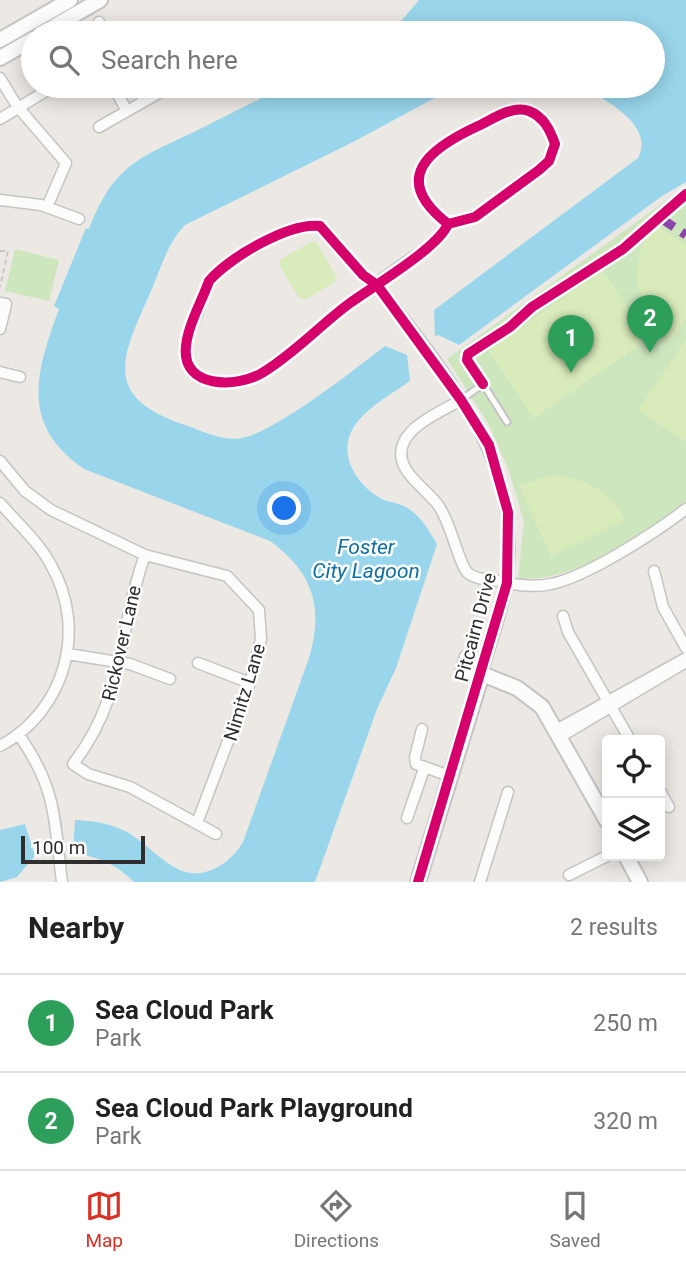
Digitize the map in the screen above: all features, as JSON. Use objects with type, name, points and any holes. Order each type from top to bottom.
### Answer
[{"type":"street","points":[[33,21],[70,0]]},
{"type":"street","points":[[64,21],[100,0]]},
{"type":"street","points":[[0,40],[21,28]]},
{"type":"street","points":[[0,58],[21,46]]},
{"type":"street","points":[[0,78],[17,106],[66,163],[47,207]]},
{"type":"street","points":[[0,118],[32,98]]},
{"type":"street","points":[[120,98],[127,111]]},
{"type":"street","points":[[99,127],[150,98]]},
{"type":"street","points":[[377,285],[363,275],[320,226],[305,226],[289,231],[233,261],[209,281],[187,340],[189,364],[205,380],[218,383],[250,379],[272,366],[377,285],[439,242],[449,224],[475,217],[549,161],[555,144],[546,123],[529,111],[511,110],[447,141],[432,154],[418,172],[421,193],[429,208],[449,224]]},
{"type":"street","points":[[0,200],[47,207],[79,219]]},
{"type":"street","name":"Pitcairn Drive","points":[[377,285],[461,400],[489,445],[502,482],[508,512],[510,545],[507,583],[418,882]]},
{"type":"street","points":[[0,303],[6,304],[0,329]]},
{"type":"street","points":[[0,372],[20,377]]},
{"type":"street","points":[[461,400],[410,432],[402,446],[402,459],[408,472],[445,516],[467,572],[478,578],[537,586],[567,579],[657,529],[686,509]]},
{"type":"street","name":"Nimitz Lane","points":[[0,461],[36,501],[145,555],[219,572],[252,599],[259,610],[261,639],[250,682],[197,823]]},
{"type":"street","points":[[0,503],[44,553],[58,578],[65,602],[68,654],[51,698],[19,735],[0,746]]},
{"type":"street","name":"Rickover Lane","points":[[145,555],[132,592],[115,686],[92,740],[73,764],[88,774],[130,787],[197,823]]},
{"type":"street","points":[[654,571],[663,607],[686,648]]},
{"type":"street","points":[[563,616],[568,632],[627,735]]},
{"type":"street","points":[[68,654],[119,663],[170,679]]},
{"type":"street","points":[[465,656],[461,670],[533,698],[542,707],[602,812]]},
{"type":"street","points":[[558,734],[686,660]]},
{"type":"street","points":[[198,663],[250,682]]},
{"type":"street","points":[[422,729],[415,757],[418,767],[450,776]]},
{"type":"street","points":[[19,735],[42,771],[51,794],[62,882]]},
{"type":"street","points":[[407,818],[424,769]]},
{"type":"street","points":[[480,882],[508,792]]},
{"type":"street","points":[[664,798],[669,807]]},
{"type":"street","points":[[197,823],[216,834]]},
{"type":"street","points":[[569,875],[602,858]]},
{"type":"street","points":[[629,861],[640,882]]},
{"type":"lane","points":[[461,400],[483,384],[507,422]]},
{"type":"path","points":[[0,251],[8,251],[0,288]]},
{"type":"green space","points":[[686,186],[686,503],[629,542],[584,566],[539,578],[518,578],[524,522],[509,471],[488,423],[447,359]]},
{"type":"green space","points":[[655,224],[686,245],[686,319],[672,340],[649,315],[638,285],[640,253]]},
{"type":"green space","points":[[311,242],[317,243],[336,276],[335,282],[306,299],[299,298],[279,265],[281,259]]},
{"type":"green space","points":[[15,249],[59,260],[49,301],[5,291]]},
{"type":"green space","points":[[603,271],[648,339],[534,418],[488,350]]},
{"type":"green space","points":[[686,339],[686,442],[638,410]]},
{"type":"green space","points":[[557,476],[578,480],[597,489],[613,502],[625,520],[551,556],[519,486],[544,477]]},
{"type":"water","points":[[419,0],[686,0],[686,182],[662,196],[459,345],[438,335],[435,337],[434,310],[638,158],[640,135],[634,124],[601,98],[665,98],[665,21],[402,20]]},
{"type":"water","name":"Foster City Lagoon","points":[[261,98],[435,98],[353,142],[185,225],[169,248],[132,335],[127,355],[125,372],[129,387],[140,401],[158,414],[185,425],[235,439],[257,433],[295,412],[385,346],[407,355],[410,381],[363,415],[351,432],[348,453],[350,464],[362,483],[380,498],[412,511],[437,544],[396,668],[377,709],[315,882],[134,882],[121,870],[106,862],[73,853],[75,820],[121,829],[159,857],[189,873],[207,872],[231,857],[243,842],[309,658],[315,622],[315,607],[305,578],[285,553],[270,541],[84,469],[63,452],[49,434],[41,415],[38,396],[40,375],[59,309],[54,306],[86,228],[89,229],[110,188],[133,164]]},
{"type":"water","points":[[25,824],[35,856],[17,877],[0,882],[0,830]]},
{"type":"marked path","points":[[659,217],[686,235]]},
{"type":"cycle path","points":[[418,882],[507,583],[508,512],[489,445],[461,400],[377,285],[363,275],[320,226],[292,230],[260,243],[218,272],[209,281],[192,321],[186,346],[187,360],[192,370],[201,377],[226,382],[239,381],[262,373],[350,303],[361,295],[374,286],[389,276],[419,255],[442,234],[448,224],[431,208],[421,193],[419,179],[422,167],[431,155],[460,135],[503,114],[523,110],[539,117],[549,129],[555,144],[549,161],[475,217],[448,224]]},
{"type":"cycle path","points":[[483,384],[467,360],[468,354],[510,327],[532,307],[623,249],[686,194]]},
{"type":"place","name":"Sea Cloud Park Playground","points":[[650,353]]},
{"type":"place","name":"Sea Cloud Park","points":[[571,373]]}]
